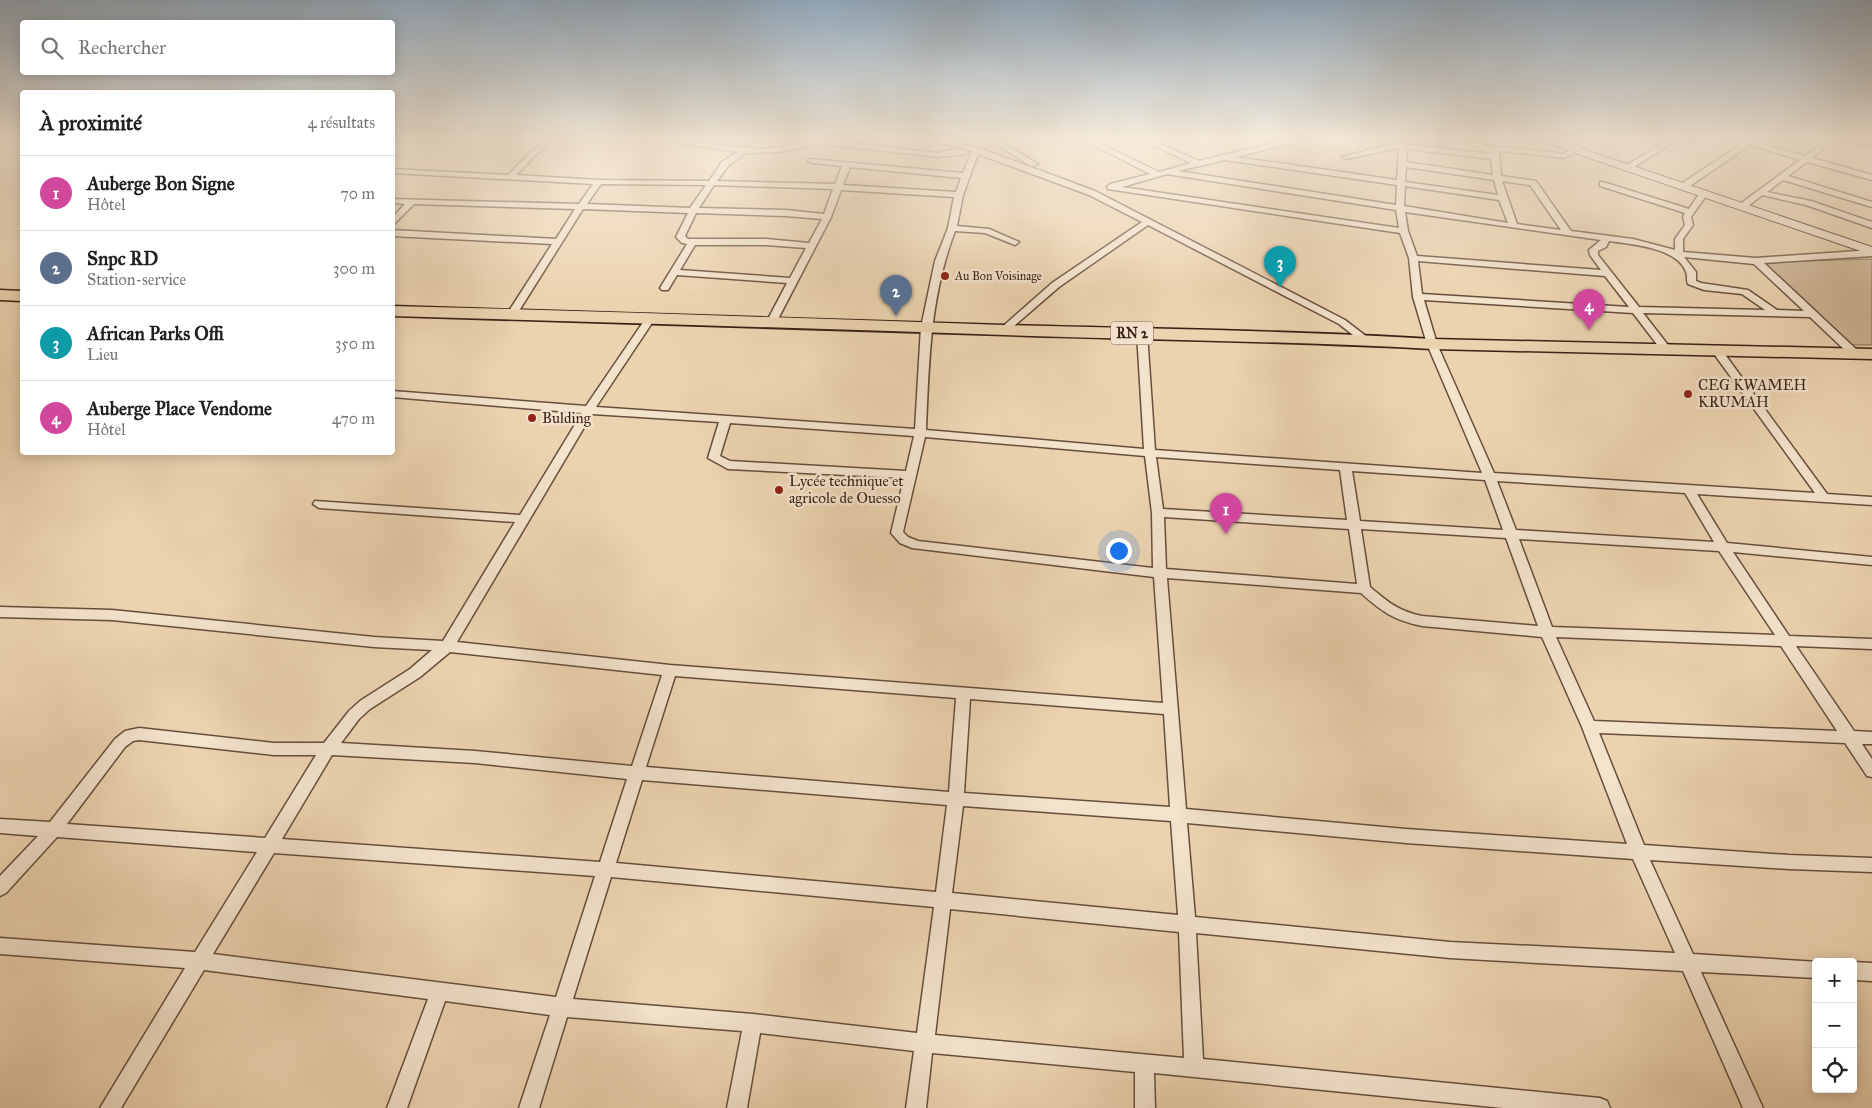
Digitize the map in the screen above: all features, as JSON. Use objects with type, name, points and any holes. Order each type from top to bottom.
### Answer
[{"type":"highway","points":[[0,295],[20,296]]},
{"type":"highway","name":"RN 2","points":[[395,311],[772,320],[1004,330],[1366,340],[1432,344],[1872,354]]},
{"type":"street","points":[[512,314],[580,208],[593,192]]},
{"type":"street","points":[[707,192],[693,210],[680,237],[685,241],[766,242],[811,246]]},
{"type":"street","points":[[772,320],[828,217],[838,192]]},
{"type":"street","points":[[903,192],[959,195]]},
{"type":"street","points":[[960,192],[952,228],[939,262],[926,327],[920,433],[897,533],[904,540],[916,545],[1160,573],[1364,589],[1389,610],[1403,617],[1547,632],[1872,644]]},
{"type":"street","points":[[1092,192],[1342,322],[1366,340]]},
{"type":"street","points":[[1135,192],[1308,216],[1404,232]]},
{"type":"street","points":[[1294,192],[1514,226],[1633,242],[1679,254],[1756,261],[1850,256],[1872,252]]},
{"type":"street","points":[[1401,192],[1400,208],[1404,232],[1413,258],[1418,296],[1432,344],[1490,478],[1547,632],[1638,850],[1753,1108]]},
{"type":"street","points":[[1456,192],[1501,198]]},
{"type":"street","points":[[1500,192],[1514,226]]},
{"type":"street","points":[[1540,192],[1568,233]]},
{"type":"street","points":[[1628,192],[1690,212]]},
{"type":"street","points":[[1700,192],[1872,252]]},
{"type":"street","points":[[1829,192],[1872,205]]},
{"type":"street","points":[[1704,193],[1687,217],[1689,225],[1679,239],[1679,258],[1691,272],[1692,282],[1712,290],[1747,293],[1774,313]]},
{"type":"street","points":[[1743,206],[1762,193],[1808,203],[1872,225]]},
{"type":"street","points":[[395,201],[794,213],[828,217]]},
{"type":"street","points":[[395,221],[411,202]]},
{"type":"street","points":[[1004,330],[1040,297],[1097,255],[1149,221]]},
{"type":"street","points":[[952,228],[986,231],[1015,242]]},
{"type":"street","points":[[395,233],[559,242]]},
{"type":"street","points":[[1606,239],[1603,245],[1593,250],[1594,255],[1666,349]]},
{"type":"street","points":[[665,288],[692,242]]},
{"type":"street","points":[[1413,258],[1607,272]]},
{"type":"street","points":[[1756,261],[1854,354]]},
{"type":"street","points":[[674,272],[792,281]]},
{"type":"street","points":[[1418,296],[1637,310],[1813,314]]},
{"type":"street","points":[[110,1108],[328,749],[354,715],[365,705],[415,673],[447,646],[589,410],[651,317]]},
{"type":"street","points":[[1142,333],[1150,452],[1158,513],[1160,573],[1187,926],[1194,1068]]},
{"type":"street","points":[[1717,351],[1824,498]]},
{"type":"street","points":[[395,394],[1490,478],[1872,501]]},
{"type":"street","points":[[726,419],[714,458],[728,465],[911,475]]},
{"type":"street","points":[[1345,466],[1364,589]]},
{"type":"street","points":[[1688,489],[1723,547],[1872,771]]},
{"type":"street","points":[[319,504],[524,519]]},
{"type":"street","points":[[1158,513],[1512,536],[1723,547],[1872,560]]},
{"type":"street","points":[[0,612],[112,615],[355,640],[447,646],[670,670],[1171,709]]},
{"type":"street","points":[[529,1108],[670,670]]},
{"type":"street","points":[[916,1108],[956,799],[963,693]]},
{"type":"street","points":[[1588,727],[1872,738]]},
{"type":"street","points":[[0,888],[54,830],[120,742],[130,735],[139,734],[274,749],[328,749],[475,757],[637,773],[1179,815],[1406,836],[1638,850],[1789,862],[1872,865]]},
{"type":"street","points":[[0,826],[606,869],[1450,950],[1812,969]]},
{"type":"street","points":[[0,946],[201,961],[561,1007],[753,1024],[924,1043],[1600,1108]]},
{"type":"street","points":[[1857,971],[1872,972]]},
{"type":"street","points":[[397,1108],[440,991]]},
{"type":"street","points":[[737,1108],[753,1024]]},
{"type":"street","points":[[1144,1063],[1145,1108]]},
{"type":"shaded area","points":[[1872,259],[1872,345],[1852,345],[1764,265],[1766,262]]},
{"type":"place","name":"Au Bon Voisinage","points":[[945,276]]},
{"type":"place","name":"African Parks Offi","points":[[1280,287]]},
{"type":"place","name":"Snpc RD","points":[[896,316]]},
{"type":"place","name":"Auberge Place Vendome","points":[[1589,330]]},
{"type":"place","name":"CEG KWAMEH KRUMAH","points":[[1688,394]]},
{"type":"place","name":"Bulding","points":[[532,418]]},
{"type":"place","name":"Lycée technique et agricole de Ouesso","points":[[779,490]]},
{"type":"place","name":"Auberge Bon Signe","points":[[1226,534]]}]
